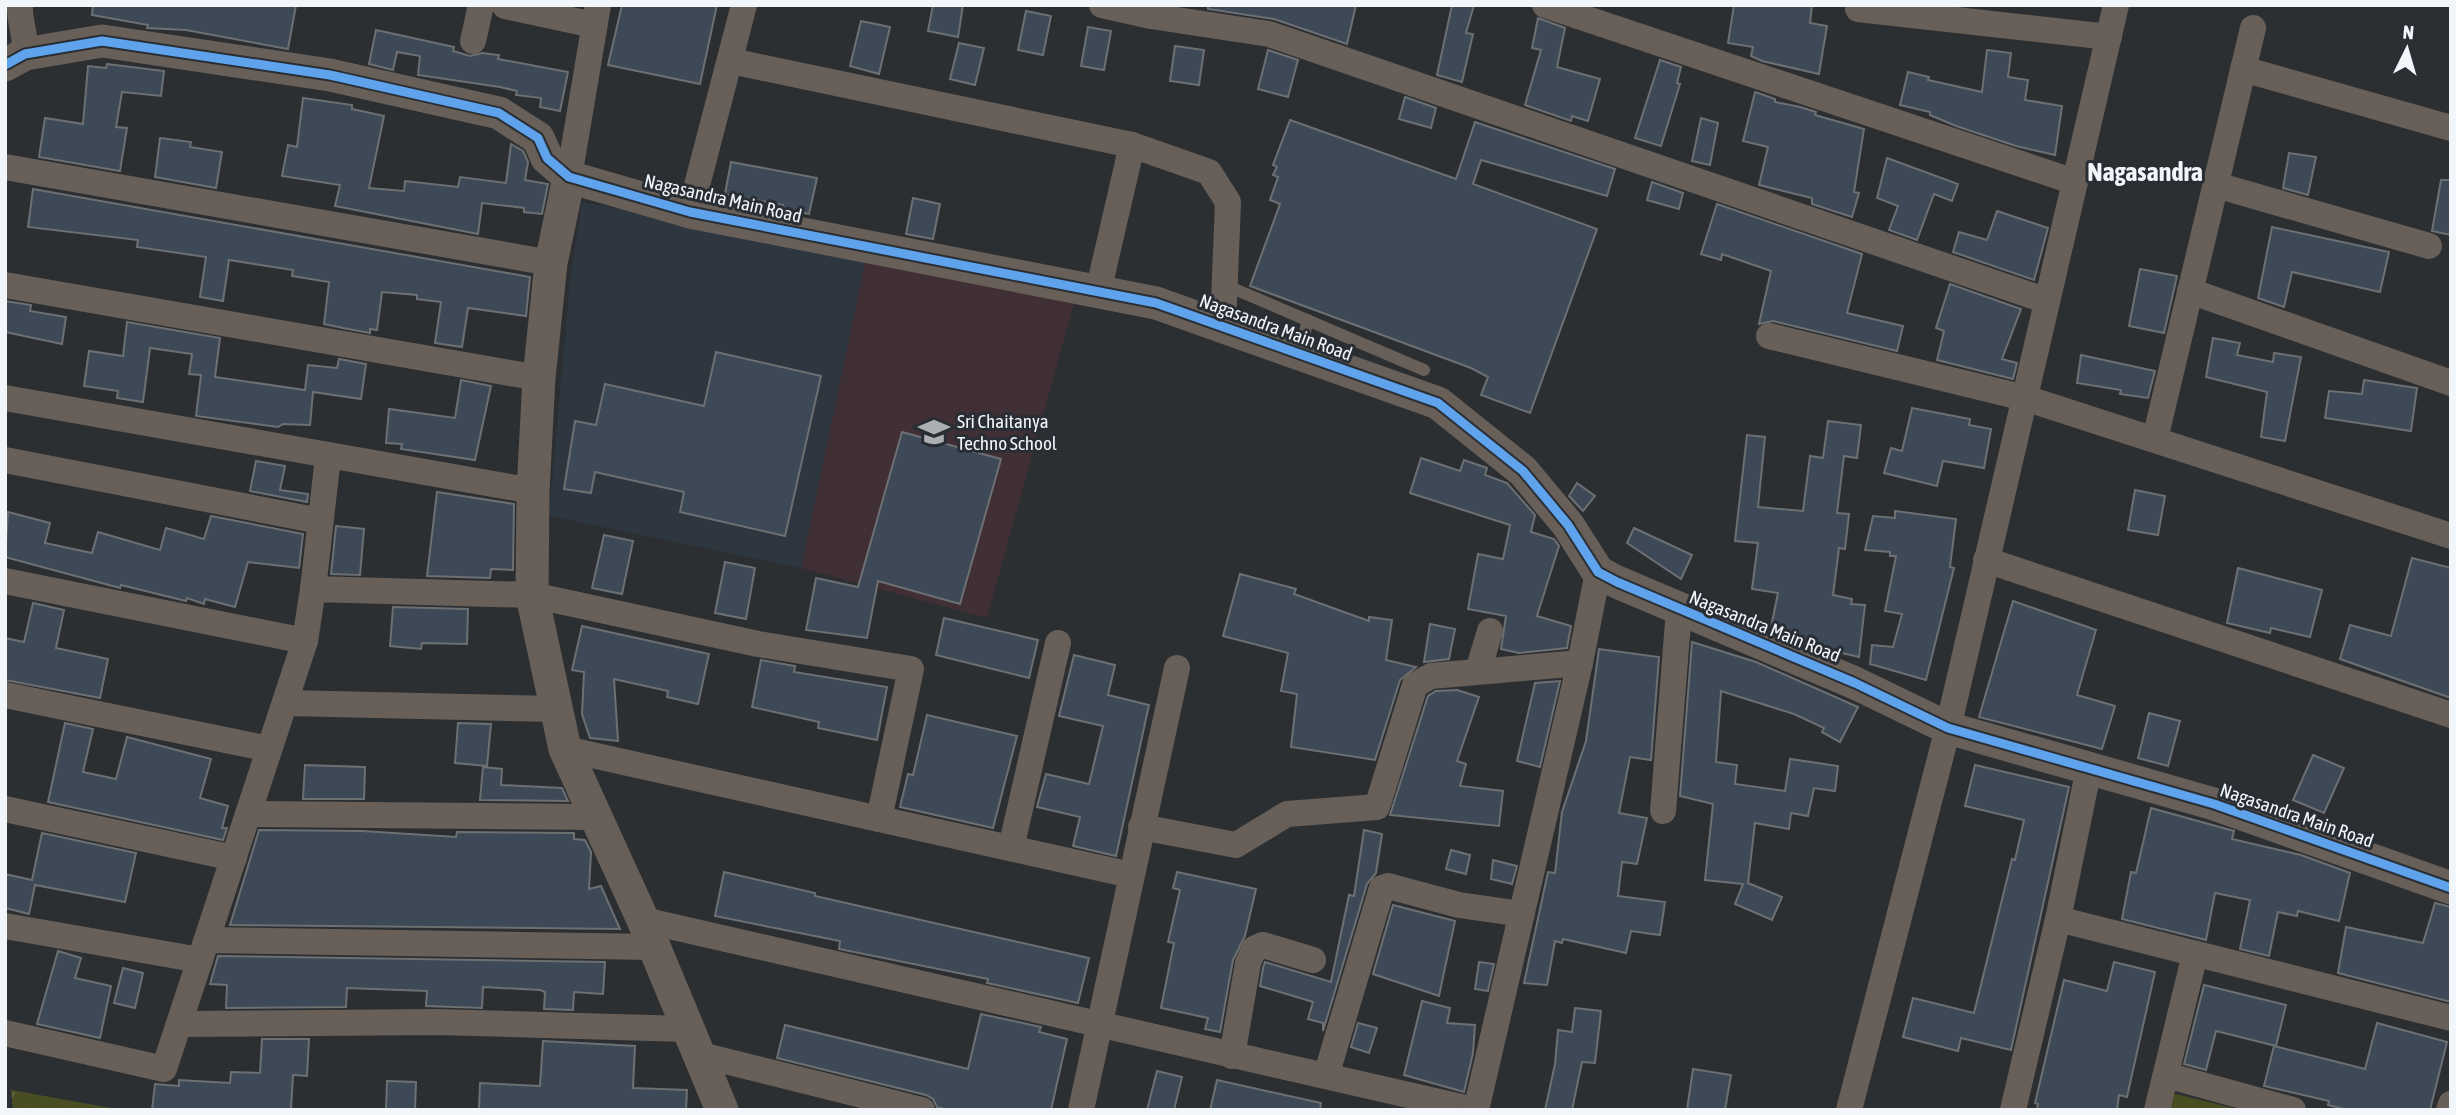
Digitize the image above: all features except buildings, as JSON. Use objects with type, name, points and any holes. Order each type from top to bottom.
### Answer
[{"type":"street","points":[[15,60],[26,33],[19,15],[20,5]]},
{"type":"street","points":[[472,41],[481,5]]},
{"type":"street","points":[[690,212],[744,5]]},
{"type":"street","points":[[1102,5],[1151,16],[1269,34],[2047,301]]},
{"type":"street","points":[[1545,5],[2075,182]]},
{"type":"street","points":[[1849,1110],[1948,728],[2116,5]]},
{"type":"street","points":[[505,6],[596,15],[569,177],[551,263],[539,378],[533,491],[532,595],[565,749],[649,933],[722,1110]]},
{"type":"street","points":[[1858,9],[1949,12],[2109,37]]},
{"type":"street","points":[[2155,439],[2253,28]]},
{"type":"street","name":"Nagasandra Main Road","points":[[15,60],[102,41],[330,75],[499,113],[538,138],[547,158],[569,177],[690,212],[1156,303],[1438,403],[1523,471],[1569,525],[1598,572],[1679,610],[1855,682],[1948,728],[2214,804],[2451,888]]},
{"type":"street","points":[[731,61],[1132,145],[1209,173],[1228,202],[1223,327]]},
{"type":"street","points":[[2243,69],[2451,128]]},
{"type":"street","points":[[1098,292],[1132,145]]},
{"type":"street","points":[[5,167],[551,263]]},
{"type":"street","points":[[2216,185],[2429,246]]},
{"type":"street","points":[[5,285],[539,378]]},
{"type":"street","points":[[2190,292],[2451,383]]},
{"type":"street","points":[[1769,336],[2025,398],[2451,536]]},
{"type":"street","points":[[5,398],[533,491]]},
{"type":"street","points":[[5,1033],[164,1069],[305,642],[328,457]]},
{"type":"street","points":[[5,460],[320,521]]},
{"type":"street","points":[[1986,560],[2451,715]]},
{"type":"street","points":[[5,926],[204,950],[649,933],[1099,1025],[1475,1110],[1580,663],[1598,572]]},
{"type":"street","points":[[5,581],[305,642]]},
{"type":"street","points":[[313,589],[532,595],[758,644],[911,669],[879,819]]},
{"type":"street","points":[[1663,811],[1679,610]]},
{"type":"street","points":[[1478,671],[1490,631]]},
{"type":"street","points":[[1011,848],[1058,643]]},
{"type":"street","points":[[1141,827],[1236,845],[1287,814],[1377,807],[1415,685],[1431,676],[1580,663]]},
{"type":"street","points":[[1081,1110],[1177,668]]},
{"type":"street","points":[[5,695],[270,749]]},
{"type":"street","points":[[285,703],[556,709]]},
{"type":"street","points":[[565,749],[1131,875]]},
{"type":"street","points":[[2013,1110],[2058,919],[2089,768]]},
{"type":"street","points":[[5,809],[234,858]]},
{"type":"street","points":[[248,814],[597,817]]},
{"type":"street","points":[[1326,1076],[1382,888],[1388,886],[1459,905],[1522,914]]},
{"type":"street","points":[[2058,919],[2451,1018]]},
{"type":"street","points":[[1233,1056],[1248,963],[1254,949],[1263,945],[1313,960]]},
{"type":"street","points":[[2157,1110],[2195,954]]},
{"type":"street","points":[[179,1024],[436,1022],[692,1042],[922,1110]]},
{"type":"street","points":[[2166,1075],[2294,1110]]},
{"type":"street","points":[[2449,1110],[2451,1104]]},
{"type":"lane","points":[[1224,285],[1424,370]]},
{"type":"lane","points":[[1299,354],[1308,320]]},
{"type":"shaded area","points":[[582,202],[867,254],[801,568],[549,516],[570,280]]},
{"type":"shaded area","name":"Sri Chaitanya Techno School","points":[[867,254],[1076,296],[987,618],[801,568]]},
{"type":"green space","points":[[11,1090],[122,1110],[13,1110]]},
{"type":"green space","points":[[2172,1093],[2241,1110],[2168,1110]]},
{"type":"cycle path","points":[[5,65],[25,54],[102,41],[330,75],[499,113],[538,138],[547,158],[569,177],[690,212],[1156,303],[1438,403],[1523,471],[1568,525],[1598,572],[1617,582],[1855,683],[1948,728],[2214,804],[2451,888]]},
{"type":"place","name":"Sri Chaitanya Techno School","points":[[934,432]]},
{"type":"district","name":"Nagasandra","points":[[2145,172]]}]
